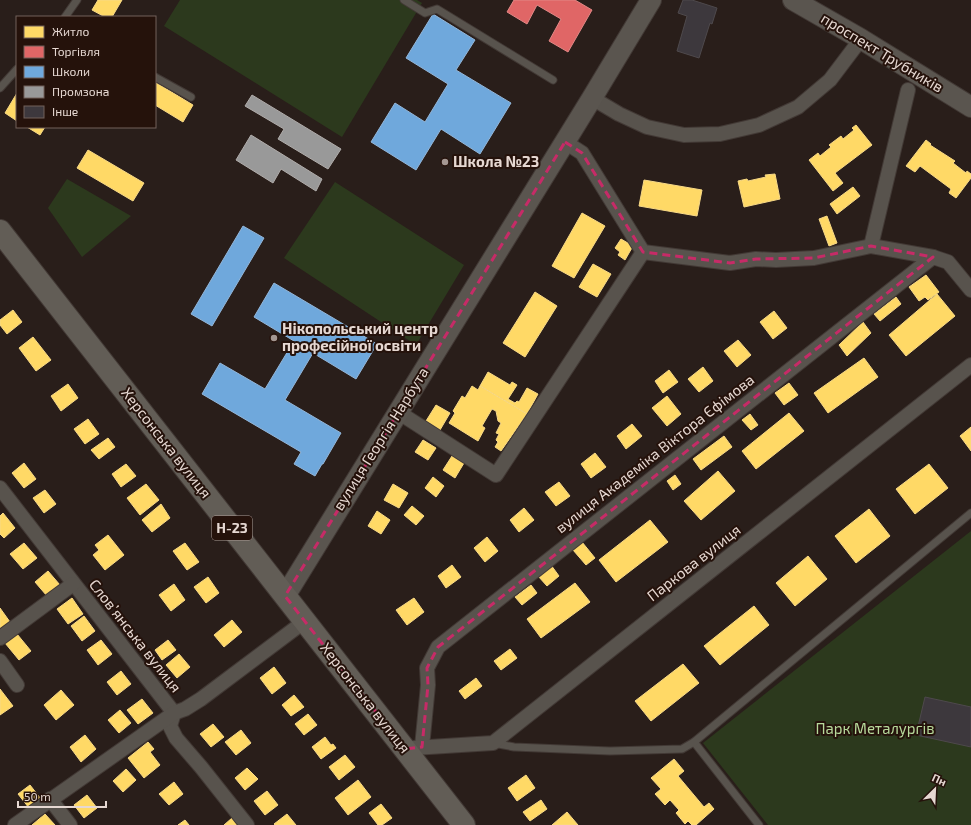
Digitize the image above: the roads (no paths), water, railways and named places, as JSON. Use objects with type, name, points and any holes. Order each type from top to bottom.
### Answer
[{"type":"main road","name":"Херсонська вулиця","points":[[0,231],[305,621],[414,748],[464,825]]},
{"type":"street","name":"вулиця Георгія Нарбута","points":[[285,596],[651,0]]},
{"type":"street","name":"проспект Трубників","points":[[793,0],[861,39],[971,107]]},
{"type":"street","points":[[592,98],[647,127],[684,135],[720,134],[758,125],[798,107],[830,80],[861,39]]},
{"type":"street","points":[[872,246],[908,90]]},
{"type":"street","points":[[565,142],[582,153],[643,252]]},
{"type":"street","points":[[643,252],[730,263],[756,259],[776,260],[814,258],[872,246],[933,257],[948,262],[971,290]]},
{"type":"street","points":[[398,412],[496,475],[643,252]]},
{"type":"street","name":"вулиця Академіка Віктора Єфімова","points":[[414,748],[428,685],[426,668],[438,647],[933,257]]},
{"type":"street","name":"Паркова вулиця","points":[[493,743],[971,365]]},
{"type":"street","name":"Словʼянська вулиця","points":[[0,488],[174,713],[170,726],[176,738],[202,767],[247,825]]},
{"type":"street","points":[[0,638],[73,584]]},
{"type":"street","points":[[14,825],[174,713],[185,709],[201,699],[305,621]]},
{"type":"street","points":[[0,661],[17,685]]},
{"type":"street","points":[[414,748],[493,743]]},
{"type":"street","points":[[50,799],[70,825]]},
{"type":"lane","points":[[67,16],[77,0]]},
{"type":"lane","points":[[404,0],[425,13],[437,9],[553,80]]},
{"type":"lane","points":[[0,88],[16,70]]},
{"type":"lane","points":[[156,78],[191,97]]},
{"type":"lane","points":[[493,743],[514,747],[610,752],[682,749],[694,742],[971,513]]},
{"type":"lane","points":[[694,742],[759,825]]},
{"type":"place","name":"Школа №23","points":[[445,162]]},
{"type":"place","name":"Нікопольський центр професійної освіти","points":[[274,338]]},
{"type":"park label","name":"Парк Металургів","points":[[875,729]]}]
